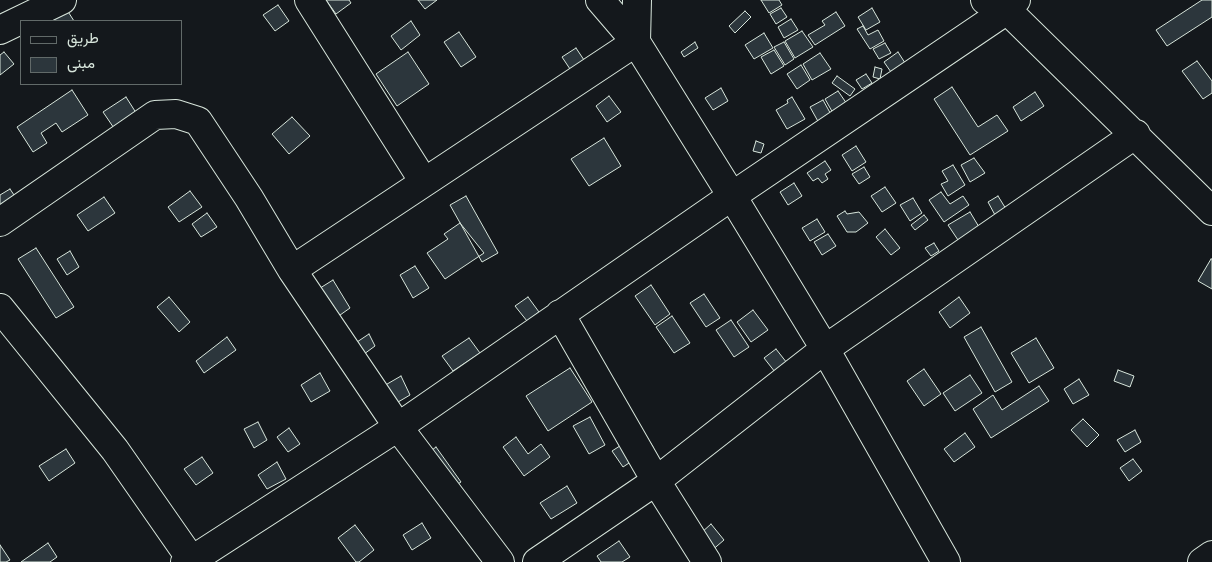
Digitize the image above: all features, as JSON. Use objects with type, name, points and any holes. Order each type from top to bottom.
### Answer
[{"type":"street","points":[[1,27],[62,0]]},
{"type":"street","points":[[308,0],[424,182]]},
{"type":"street","points":[[600,0],[636,42],[732,196],[824,348],[946,562]]},
{"type":"street","points":[[636,42],[637,0]]},
{"type":"street","points":[[0,308],[115,450],[190,561],[398,427],[732,196],[1003,3],[1212,211]]},
{"type":"street","points":[[292,270],[636,42]]},
{"type":"street","points":[[0,222],[155,115],[176,114],[198,121],[250,198],[292,270],[398,427],[500,562]]},
{"type":"street","points":[[537,562],[656,481],[824,348],[1136,134]]},
{"type":"street","points":[[560,314],[656,481],[707,562]]},
{"type":"street","points":[[1202,562],[1212,555]]},
{"type":"building","points":[[326,0],[349,0],[351,3],[336,14]]},
{"type":"building","points":[[418,0],[437,0],[425,9]]},
{"type":"building","points":[[761,0],[779,0],[782,5],[769,13]]},
{"type":"building","points":[[1202,0],[1212,0],[1212,17],[1167,46],[1156,30]]},
{"type":"building","points":[[278,5],[289,21],[275,31],[263,15]]},
{"type":"building","points":[[781,8],[787,17],[776,24],[770,14]]},
{"type":"building","points":[[872,8],[880,22],[866,30],[858,17]]},
{"type":"building","points":[[67,10],[73,20],[54,20]]},
{"type":"building","points":[[745,11],[751,17],[735,33],[729,26]]},
{"type":"building","points":[[836,12],[845,26],[815,45],[808,35],[825,25],[822,21]]},
{"type":"building","points":[[791,19],[798,30],[784,38],[778,27]]},
{"type":"building","points":[[411,21],[420,35],[401,50],[391,36]]},
{"type":"building","points":[[863,26],[868,35],[878,30],[884,41],[870,49],[857,29]]},
{"type":"building","points":[[802,31],[813,47],[795,58],[785,41]]},
{"type":"building","points":[[459,32],[476,57],[461,67],[444,42]]},
{"type":"building","points":[[764,33],[773,48],[754,59],[745,45]]},
{"type":"building","points":[[695,42],[698,48],[684,57],[681,52]]},
{"type":"building","points":[[784,42],[794,59],[785,65],[774,47]]},
{"type":"building","points":[[885,43],[891,53],[879,59],[873,49]]},
{"type":"building","points":[[576,48],[586,63],[572,72],[562,57]]},
{"type":"building","points":[[774,50],[784,66],[771,74],[761,57]]},
{"type":"building","points":[[4,52],[14,64],[0,75],[0,55]]},
{"type":"building","points":[[408,52],[429,84],[397,106],[376,74]]},
{"type":"building","points":[[898,52],[907,66],[893,75],[884,62]]},
{"type":"building","points":[[820,53],[831,69],[812,80],[803,64]]},
{"type":"building","points":[[1197,61],[1212,81],[1212,93],[1203,99],[1182,71]]},
{"type":"building","points":[[801,65],[810,80],[797,89],[787,74]]},
{"type":"building","points":[[875,67],[882,69],[880,79],[873,77]]},
{"type":"building","points":[[866,74],[872,83],[862,89],[856,80]]},
{"type":"building","points":[[837,76],[855,89],[850,96],[832,83]]},
{"type":"building","points":[[952,87],[978,127],[997,115],[1008,131],[970,155],[934,99]]},
{"type":"building","points":[[721,88],[728,101],[713,110],[705,98]]},
{"type":"building","points":[[72,90],[88,115],[62,132],[56,123],[41,133],[47,143],[33,152],[17,127]]},
{"type":"building","points":[[838,91],[847,104],[833,113],[825,99]]},
{"type":"building","points":[[1035,92],[1044,106],[1021,121],[1013,107]]},
{"type":"building","points":[[609,96],[621,112],[607,122],[596,106]]},
{"type":"building","points":[[126,97],[140,119],[118,134],[103,112]]},
{"type":"building","points":[[792,97],[805,119],[787,129],[776,110],[788,103],[787,100]]},
{"type":"building","points":[[823,100],[833,118],[820,125],[810,107]]},
{"type":"building","points":[[292,117],[310,136],[289,154],[272,134]]},
{"type":"building","points":[[604,138],[621,166],[589,186],[571,159]]},
{"type":"building","points":[[756,141],[764,144],[761,153],[753,151]]},
{"type":"building","points":[[856,146],[866,162],[852,171],[842,155]]},
{"type":"building","points":[[974,158],[985,173],[970,182],[961,165]]},
{"type":"building","points":[[825,161],[831,170],[825,174],[828,179],[822,183],[818,178],[813,181],[807,173]]},
{"type":"building","points":[[953,165],[965,185],[948,196],[941,184],[948,181],[942,171]]},
{"type":"building","points":[[864,167],[870,177],[859,184],[852,174]]},
{"type":"building","points":[[794,183],[802,196],[788,205],[780,192]]},
{"type":"building","points":[[885,187],[896,203],[882,212],[871,196]]},
{"type":"building","points":[[10,189],[22,207],[0,221],[0,195]]},
{"type":"building","points":[[190,191],[202,207],[179,222],[168,207]]},
{"type":"building","points":[[941,192],[950,204],[963,196],[969,205],[944,222],[929,200]]},
{"type":"building","points":[[466,196],[498,253],[482,262],[450,205]]},
{"type":"building","points":[[998,196],[1006,209],[995,215],[988,202]]},
{"type":"building","points":[[104,197],[115,213],[88,231],[77,215]]},
{"type":"building","points":[[913,198],[922,213],[910,221],[900,205]]},
{"type":"building","points":[[845,211],[847,214],[859,212],[868,223],[856,232],[847,232],[837,216]]},
{"type":"building","points":[[970,212],[979,227],[958,240],[948,225]]},
{"type":"building","points":[[207,213],[217,227],[201,237],[192,224]]},
{"type":"building","points":[[924,215],[928,220],[915,230],[911,225]]},
{"type":"building","points":[[817,219],[825,232],[810,241],[802,228]]},
{"type":"building","points":[[460,223],[484,253],[445,279],[427,253],[448,239],[444,234]]},
{"type":"building","points":[[885,229],[900,248],[891,255],[876,237]]},
{"type":"building","points":[[828,234],[836,246],[822,255],[814,242]]},
{"type":"building","points":[[934,243],[939,251],[931,256],[925,248]]},
{"type":"building","points":[[36,248],[74,307],[56,318],[18,259]]},
{"type":"building","points":[[70,251],[79,267],[67,275],[57,259]]},
{"type":"building","points":[[1212,259],[1212,289],[1198,281]]},
{"type":"building","points":[[415,266],[429,288],[413,298],[400,275]]},
{"type":"building","points":[[333,280],[350,308],[333,320],[317,290]]},
{"type":"building","points":[[651,285],[670,314],[655,325],[635,296]]},
{"type":"building","points":[[704,294],[720,318],[706,327],[690,303]]},
{"type":"building","points":[[169,297],[190,322],[179,332],[157,307]]},
{"type":"building","points":[[528,297],[539,312],[527,321],[515,306]]},
{"type":"building","points":[[959,297],[970,313],[950,328],[939,312]]},
{"type":"building","points":[[753,310],[768,330],[751,342],[737,322]]},
{"type":"building","points":[[672,316],[690,343],[674,353],[656,327]]},
{"type":"building","points":[[731,320],[749,347],[734,357],[716,330]]},
{"type":"building","points":[[981,327],[1012,382],[995,392],[964,337]]},
{"type":"building","points":[[369,334],[375,346],[360,357],[351,346]]},
{"type":"building","points":[[227,337],[236,350],[204,373],[196,361]]},
{"type":"building","points":[[469,338],[480,353],[453,371],[442,356]]},
{"type":"building","points":[[1036,338],[1054,368],[1029,383],[1011,353]]},
{"type":"building","points":[[776,349],[787,363],[775,372],[764,358]]},
{"type":"building","points":[[570,368],[592,402],[548,431],[526,396]]},
{"type":"building","points":[[924,369],[941,394],[924,406],[907,381]]},
{"type":"building","points":[[1118,370],[1134,376],[1130,387],[1114,381]]},
{"type":"building","points":[[320,373],[330,391],[311,402],[301,385]]},
{"type":"building","points":[[970,375],[982,393],[955,411],[943,393]]},
{"type":"building","points":[[401,376],[410,395],[393,405],[382,387]]},
{"type":"building","points":[[1079,379],[1089,395],[1073,404],[1064,389]]},
{"type":"building","points":[[1039,386],[1049,401],[991,438],[973,409],[993,395],[1002,410]]},
{"type":"building","points":[[590,417],[605,445],[589,454],[573,426]]},
{"type":"building","points":[[1083,419],[1099,435],[1087,447],[1071,430]]},
{"type":"building","points":[[258,422],[267,440],[254,448],[244,429]]},
{"type":"building","points":[[289,428],[300,444],[288,452],[277,437]]},
{"type":"building","points":[[1135,430],[1141,442],[1125,452],[1117,440]]},
{"type":"building","points":[[643,431],[653,447],[623,467],[612,451]]},
{"type":"building","points":[[965,433],[975,447],[954,462],[944,449]]},
{"type":"building","points":[[516,437],[528,454],[541,444],[550,457],[524,476],[503,447]]},
{"type":"building","points":[[436,447],[461,482],[447,491],[423,457]]},
{"type":"building","points":[[66,449],[75,463],[49,481],[39,466]]},
{"type":"building","points":[[202,457],[213,473],[196,485],[184,469]]},
{"type":"building","points":[[1133,459],[1142,471],[1129,481],[1120,468]]},
{"type":"building","points":[[277,462],[286,479],[267,489],[258,475]]},
{"type":"building","points":[[567,486],[577,503],[551,519],[540,503]]},
{"type":"building","points":[[422,523],[431,538],[412,550],[403,535]]},
{"type":"building","points":[[711,524],[724,540],[703,558],[690,543]]},
{"type":"building","points":[[355,525],[374,550],[359,562],[356,562],[338,538]]},
{"type":"building","points":[[619,541],[630,557],[622,562],[601,562],[597,556]]},
{"type":"building","points":[[48,543],[57,557],[50,562],[21,562]]},
{"type":"building","points":[[0,545],[10,560],[6,562],[0,562]]}]
